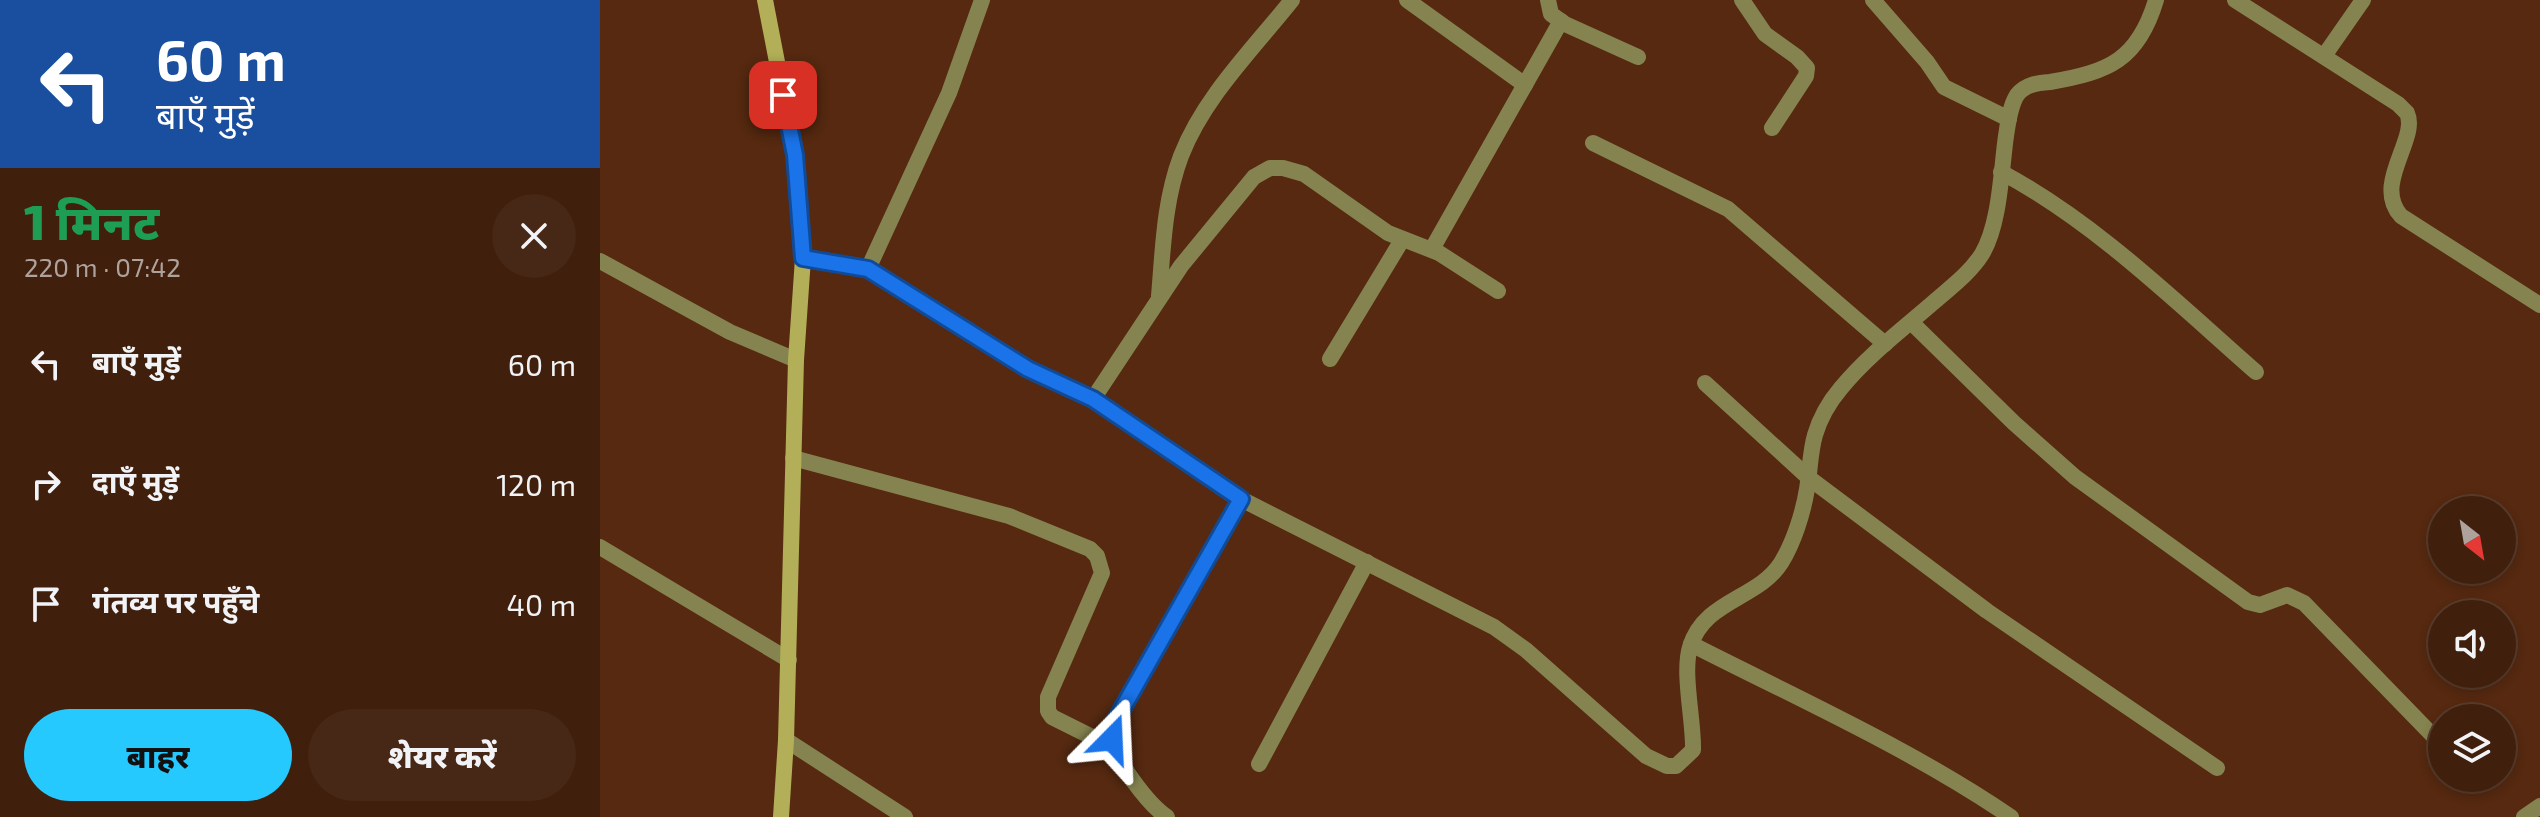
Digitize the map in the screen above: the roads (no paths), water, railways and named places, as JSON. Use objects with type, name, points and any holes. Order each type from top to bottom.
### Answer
[{"type":"street","points":[[765,0],[795,155],[803,258],[796,360],[789,660],[781,817]]},
{"type":"street","points":[[868,269],[949,93],[982,0]]},
{"type":"street","points":[[1159,300],[1164,223],[1181,156],[1211,100],[1292,0]]},
{"type":"street","points":[[1407,0],[1525,85]]},
{"type":"street","points":[[1548,0],[1551,14],[1561,21],[1638,57]]},
{"type":"street","points":[[1742,0],[1765,34],[1807,68],[1806,76],[1772,128]]},
{"type":"street","points":[[1873,0],[1927,62],[1944,87],[2009,119]]},
{"type":"street","points":[[803,258],[868,269],[1028,369],[1093,399],[1241,499],[1494,627],[1526,650],[1646,756],[1667,766],[1676,766],[1693,750],[1689,650],[1698,629],[1722,605],[1767,580],[1779,566],[1789,548],[1809,478],[1814,435],[1824,412],[1859,367],[1965,275],[1982,254],[1992,231],[2009,119],[2018,94],[2033,84],[2080,77],[2125,56],[2140,41],[2156,0]]},
{"type":"street","points":[[2235,0],[2398,104],[2406,112],[2408,124],[2391,194],[2396,209],[2401,216],[2540,305]]},
{"type":"street","points":[[2324,56],[2363,0]]},
{"type":"street","points":[[1432,249],[1561,21]]},
{"type":"street","points":[[1593,143],[1728,209],[1885,344]]},
{"type":"street","points":[[1093,399],[1181,266],[1254,177],[1270,168],[1304,174],[1368,221],[1402,240],[1432,249],[1498,291]]},
{"type":"street","points":[[2001,172],[2039,192],[2118,251],[2256,372]]},
{"type":"street","points":[[1330,359],[1402,240]]},
{"type":"street","points":[[600,261],[730,332],[796,360]]},
{"type":"street","points":[[1911,322],[2014,423],[2075,477],[2248,602],[2260,605],[2287,595],[2304,603],[2428,731]]},
{"type":"street","points":[[1705,383],[1809,478],[1987,611],[2217,768]]},
{"type":"street","points":[[793,458],[1009,516],[1090,549],[1097,556],[1102,573],[1048,697],[1048,711],[1052,717],[1116,749]]},
{"type":"street","points":[[1167,817],[1147,798],[1119,759],[1112,739],[1113,725],[1241,499]]},
{"type":"street","points":[[600,547],[789,660]]},
{"type":"street","points":[[1259,764],[1367,562]]},
{"type":"street","points":[[1691,644],[1857,728],[2011,817]]},
{"type":"street","points":[[786,740],[905,817]]},
{"type":"street","points":[[2524,817],[2540,806]]}]
